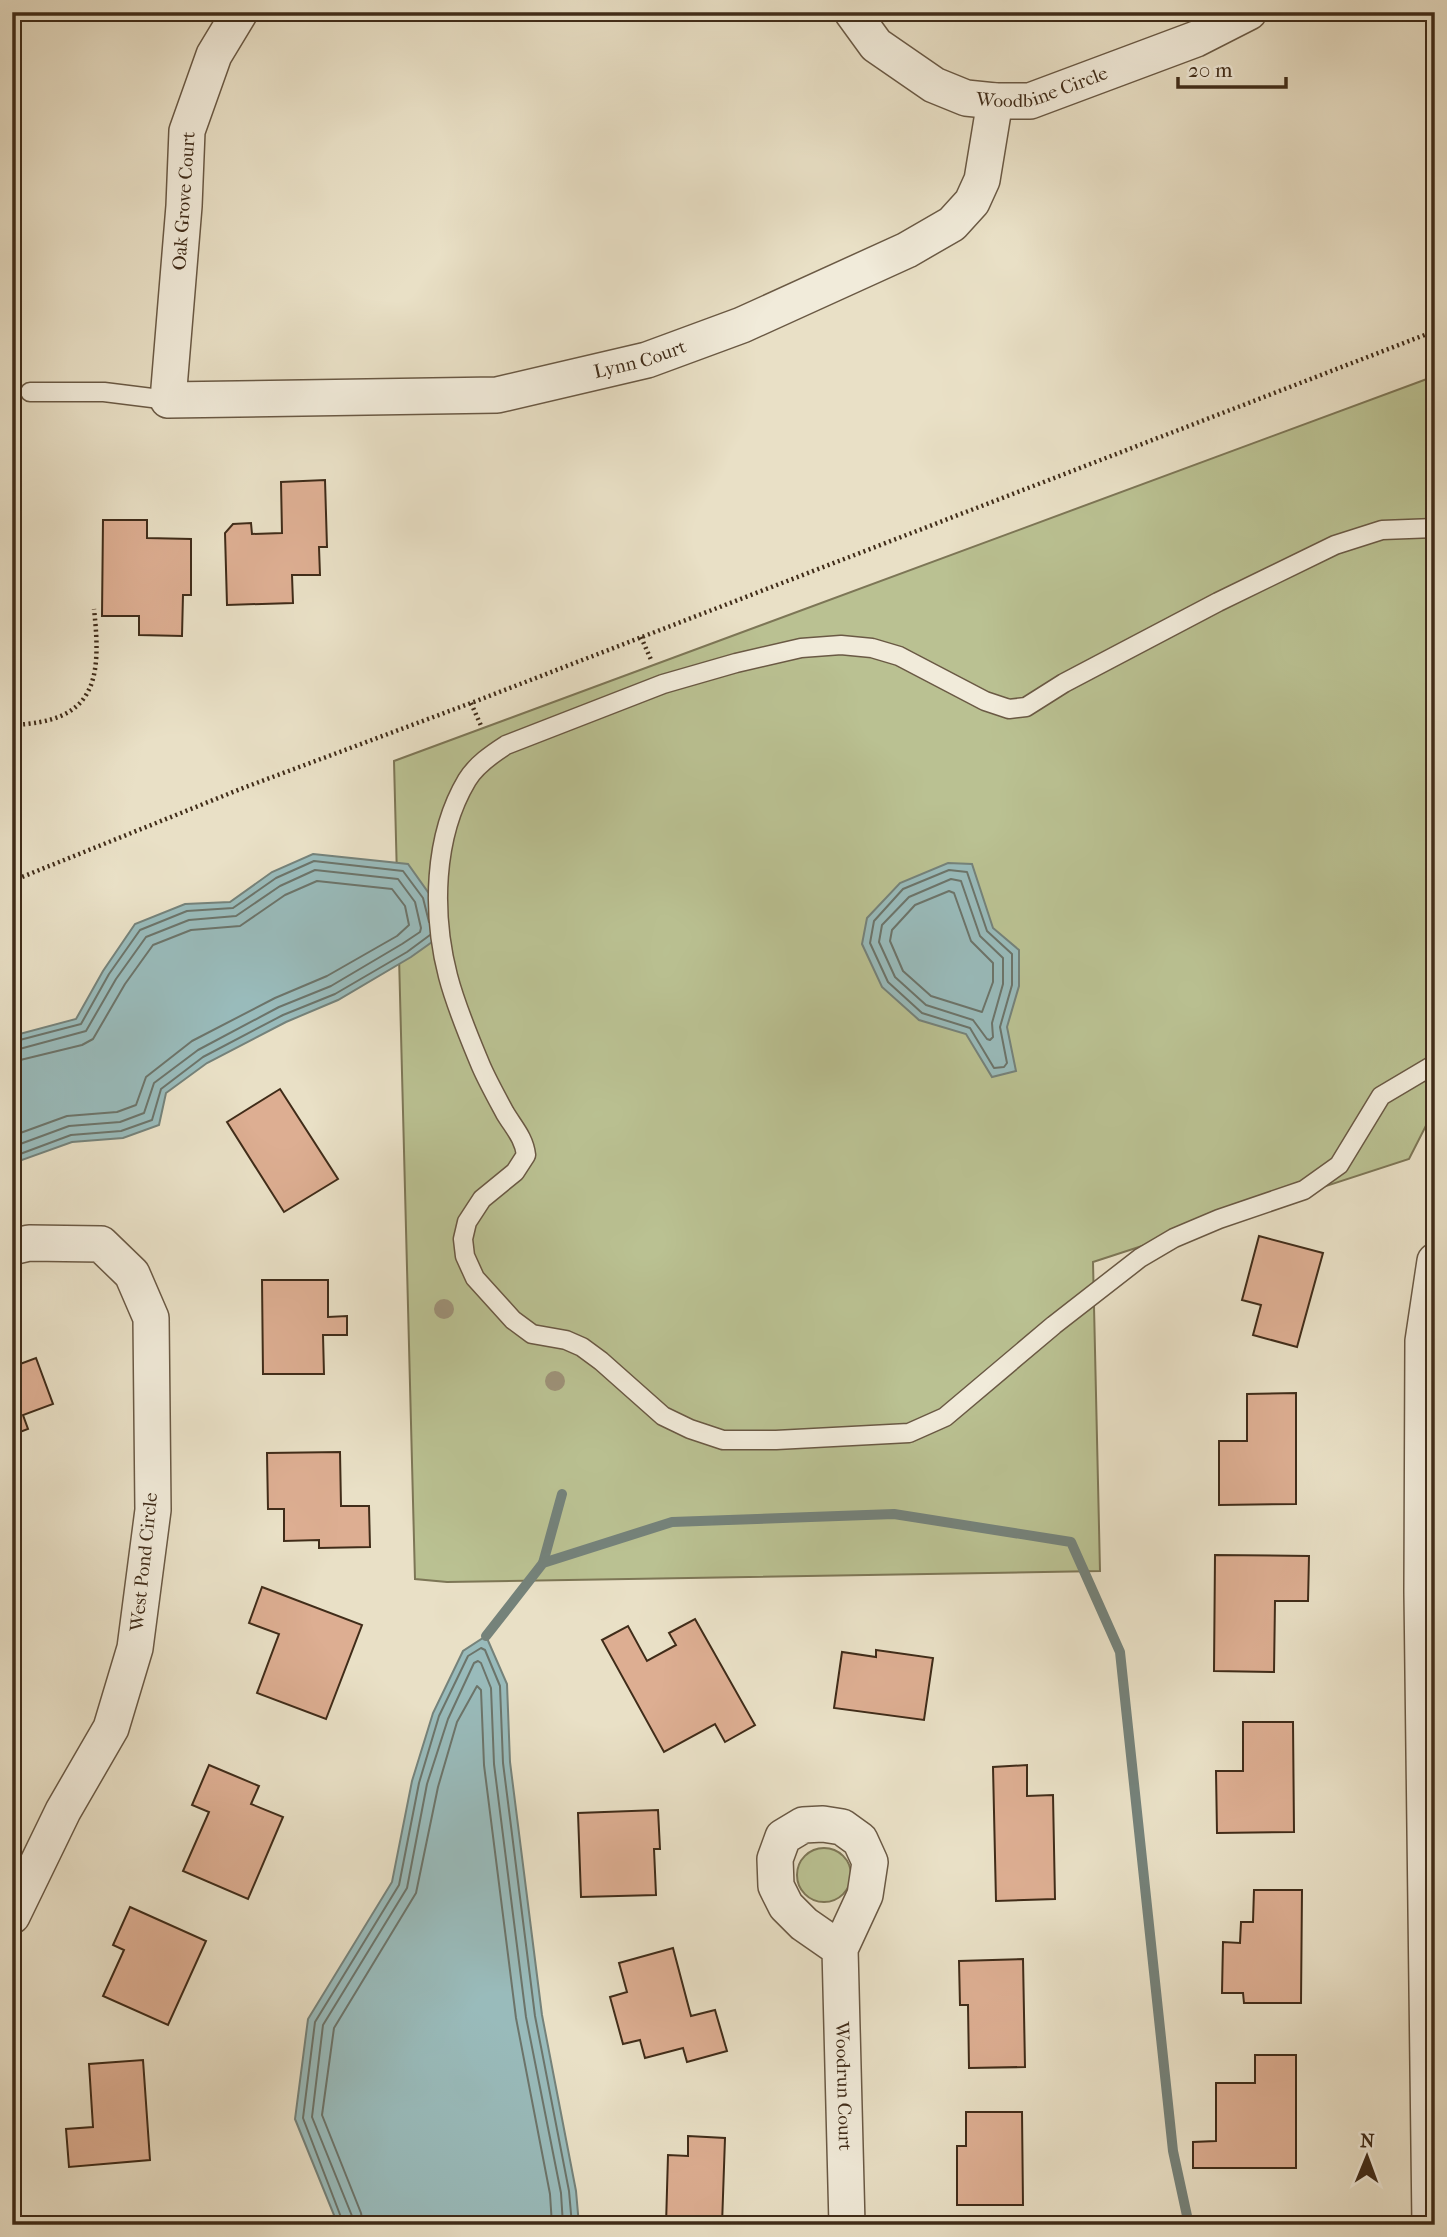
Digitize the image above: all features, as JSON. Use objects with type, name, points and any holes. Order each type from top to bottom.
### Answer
[{"type":"street","name":"Oak Grove Court","points":[[168,400],[184,205],[187,131],[214,55],[240,12]]},
{"type":"street","name":"Woodbine Circle","points":[[852,12],[876,45],[934,85],[967,98],[995,101],[1030,101],[1063,90],[1196,39],[1250,12]]},
{"type":"street","name":"Lynn Court","points":[[168,400],[497,395],[647,360],[742,325],[907,250],[952,224],[972,202],[982,180],[995,101]]},
{"type":"street","name":"West Pond Circle","points":[[12,1247],[29,1243],[101,1244],[132,1275],[151,1318],[153,1510],[135,1648],[111,1728],[63,1811],[12,1916]]},
{"type":"street","points":[[1430,2225],[1422,1592],[1423,1355],[1430,1281],[1435,1261]]},
{"type":"street","name":"Woodrun Court","points":[[840,1950],[847,2225]]},
{"type":"lane","points":[[30,392],[104,392],[168,400]]},
{"type":"lane","points":[[1435,528],[1382,530],[1335,545],[1207,608],[1064,683],[1026,706],[1009,709],[985,701],[899,656],[873,648],[841,645],[801,648],[736,663],[650,688],[506,745],[493,753],[468,779],[454,809],[444,842],[438,878],[439,923],[447,974],[456,1003],[482,1067],[505,1113],[524,1142],[526,1155],[515,1172],[482,1199],[467,1222],[463,1239],[465,1256],[475,1278],[513,1320],[532,1334],[566,1340],[582,1347],[663,1416],[723,1440],[909,1433],[945,1417],[1054,1325],[1140,1258],[1174,1238],[1219,1219],[1304,1190],[1331,1171],[1339,1165],[1381,1096],[1435,1064]]},
{"type":"path","points":[[12,881],[243,788],[471,704],[1435,331]]},
{"type":"path","points":[[12,725],[37,724],[63,717],[86,699],[99,651],[94,609]]},
{"type":"green space","points":[[1435,376],[1435,1108],[1409,1159],[1093,1262],[1100,1571],[447,1582],[415,1579],[394,761]]},
{"type":"green space","points":[[824,1848],[843,1856],[851,1875],[843,1894],[824,1902],[805,1894],[797,1875],[805,1856]]},
{"type":"water","points":[[313,854],[408,864],[430,895],[439,937],[411,957],[338,1000],[286,1022],[207,1063],[166,1093],[159,1125],[123,1138],[72,1142],[16,1162],[12,1166],[12,1036],[76,1019],[103,971],[135,924],[185,904],[230,902],[272,872]]},
{"type":"water","points":[[948,863],[972,864],[993,928],[1019,950],[1019,986],[1007,1027],[1016,1071],[992,1077],[966,1034],[919,1020],[882,987],[862,944],[867,918],[900,883]]},
{"type":"water","points":[[486,1636],[507,1684],[510,1762],[542,2015],[576,2191],[579,2225],[338,2225],[295,2119],[308,2019],[392,1882],[412,1781],[433,1713],[463,1651]]},
{"type":"building","points":[[325,480],[327,547],[319,547],[320,575],[292,575],[293,603],[227,605],[225,533],[233,524],[251,523],[252,534],[282,533],[281,482]]},
{"type":"building","points":[[103,520],[147,520],[147,538],[191,539],[191,595],[183,595],[182,636],[139,635],[139,616],[102,616]]},
{"type":"building","points":[[280,1089],[338,1179],[284,1212],[227,1122]]},
{"type":"building","points":[[1259,1236],[1323,1253],[1297,1347],[1253,1335],[1261,1305],[1242,1300]]},
{"type":"building","points":[[262,1280],[328,1280],[328,1317],[347,1316],[347,1335],[323,1335],[324,1374],[263,1374]]},
{"type":"building","points":[[36,1358],[53,1404],[23,1415],[28,1429],[12,1435],[12,1367]]},
{"type":"building","points":[[1296,1393],[1296,1504],[1219,1505],[1219,1441],[1247,1441],[1247,1394]]},
{"type":"building","points":[[340,1452],[341,1506],[369,1506],[370,1547],[319,1548],[319,1540],[284,1541],[284,1509],[268,1509],[267,1453]]},
{"type":"building","points":[[1215,1555],[1309,1556],[1308,1601],[1275,1601],[1274,1672],[1214,1671]]},
{"type":"building","points":[[262,1587],[362,1625],[326,1719],[257,1693],[279,1634],[249,1623]]},
{"type":"building","points":[[695,1619],[755,1725],[725,1742],[715,1724],[664,1752],[602,1640],[628,1626],[647,1661],[676,1645],[669,1633]]},
{"type":"building","points":[[876,1650],[933,1658],[924,1720],[834,1708],[842,1652],[876,1657]]},
{"type":"building","points":[[1243,1722],[1293,1722],[1294,1832],[1217,1833],[1216,1771],[1243,1771]]},
{"type":"building","points":[[209,1765],[259,1786],[251,1804],[283,1817],[248,1899],[183,1871],[209,1812],[192,1805]]},
{"type":"building","points":[[1027,1765],[1027,1796],[1053,1795],[1055,1899],[996,1901],[993,1767]]},
{"type":"building","points":[[658,1810],[660,1849],[654,1849],[656,1895],[581,1897],[578,1813]]},
{"type":"building","points":[[1254,1890],[1302,1890],[1301,2003],[1244,2003],[1243,1993],[1222,1993],[1223,1942],[1240,1943],[1241,1922],[1253,1922]]},
{"type":"building","points":[[130,1907],[206,1941],[168,2025],[103,1996],[124,1950],[113,1945]]},
{"type":"building","points":[[673,1948],[691,2016],[715,2010],[727,2051],[687,2062],[683,2048],[645,2058],[640,2040],[623,2044],[610,1997],[627,1992],[619,1963]]},
{"type":"building","points":[[1023,1959],[1025,2067],[969,2068],[968,2005],[960,2005],[959,1961]]},
{"type":"building","points":[[1255,2055],[1296,2055],[1296,2168],[1193,2168],[1193,2142],[1216,2141],[1216,2083],[1255,2083]]},
{"type":"building","points":[[143,2060],[150,2160],[69,2167],[66,2129],[93,2127],[89,2064]]},
{"type":"building","points":[[966,2112],[1022,2112],[1023,2205],[957,2205],[957,2146],[966,2146]]},
{"type":"building","points":[[688,2136],[725,2138],[722,2225],[666,2225],[668,2155],[688,2156]]},
{"type":"waterway","points":[[543,1563],[562,1494]]},
{"type":"waterway","points":[[486,1636],[543,1563],[672,1522],[894,1514],[1071,1542],[1120,1652],[1173,2151],[1189,2225]]}]
